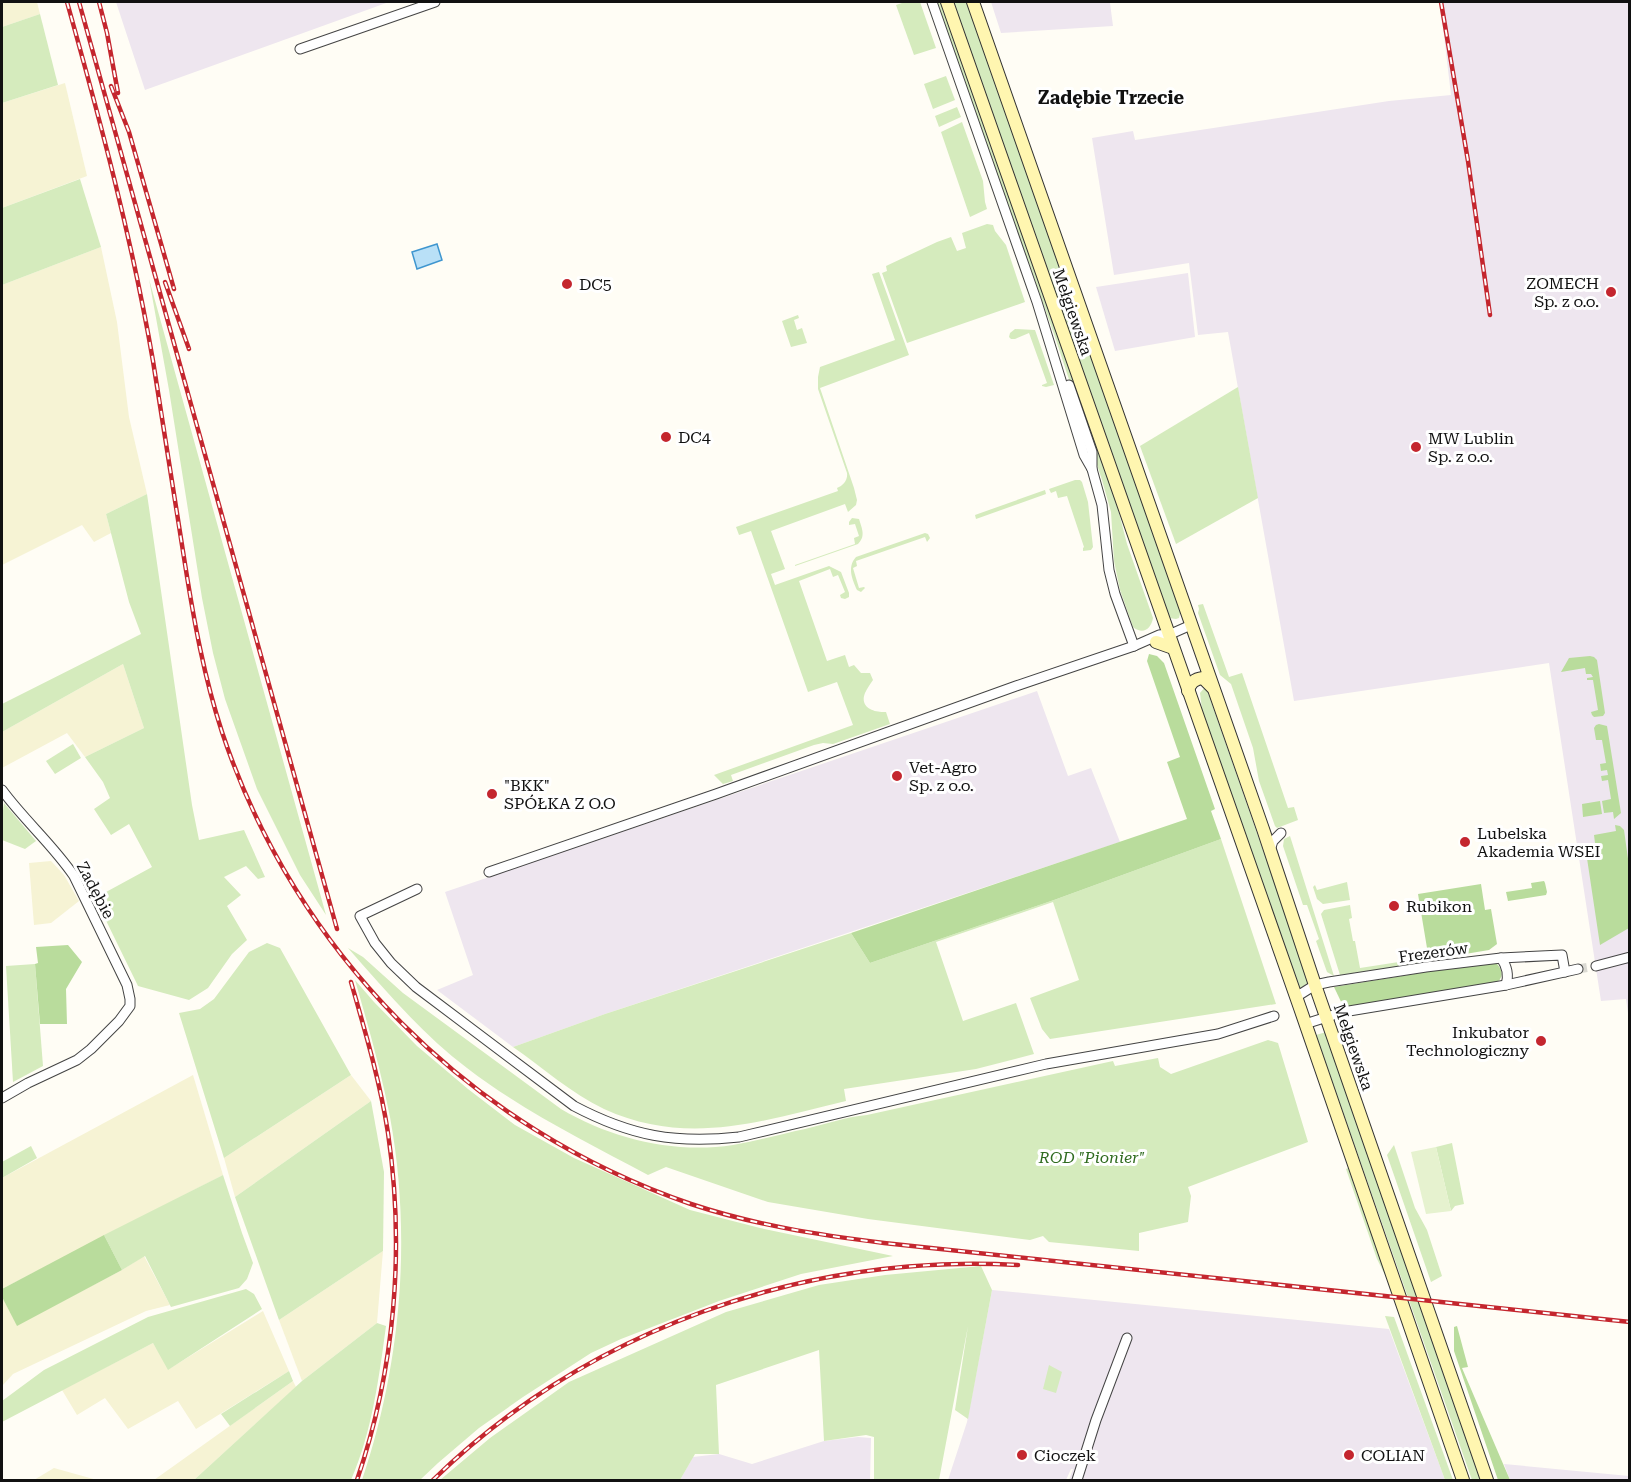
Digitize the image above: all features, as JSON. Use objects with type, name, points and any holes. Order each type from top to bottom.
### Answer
[{"type":"main road","name":"Mełgiewska","points":[[947,2],[1464,1480]]},
{"type":"main road","name":"Mełgiewska","points":[[972,2],[1263,829],[1487,1480]]},
{"type":"main road","points":[[1156,642],[1173,648]]},
{"type":"main road","points":[[1188,691],[1189,686],[1198,678],[1203,678],[1213,688]]},
{"type":"street","points":[[300,49],[435,2]]},
{"type":"street","name":"Mełgiewska","points":[[932,2],[1037,302],[1077,436],[1092,469],[1102,505],[1109,570],[1134,646]]},
{"type":"street","points":[[1134,646],[1156,642],[1168,634],[1191,625]]},
{"type":"street","points":[[489,872],[1168,634]]},
{"type":"street","name":"Zadębie","points":[[2,790],[74,876],[127,985],[130,999],[130,1006],[119,1021],[91,1049],[77,1059],[2,1098]]},
{"type":"street","points":[[417,890],[360,916],[375,943],[391,963],[416,987],[574,1106],[599,1119],[652,1136],[680,1140],[739,1137],[1046,1064],[1218,1034],[1274,1016]]},
{"type":"street","name":"Frezerów","points":[[1296,997],[1315,985],[1426,967],[1501,958],[1562,956],[1564,972]]},
{"type":"street","points":[[1596,966],[1629,957]]},
{"type":"street","points":[[1501,958],[1507,972],[1506,986]]},
{"type":"street","points":[[1305,1023],[1351,1011],[1506,986],[1578,969]]},
{"type":"street","points":[[1077,1480],[1096,1420],[1127,1338]]},
{"type":"shaded area","points":[[2,2],[37,2],[40,14],[2,27]]},
{"type":"shaded area","points":[[116,2],[389,2],[145,90]]},
{"type":"shaded area","points":[[991,2],[1117,2],[1110,3],[1113,26],[1001,33]]},
{"type":"shaded area","points":[[1440,2],[1629,2],[1629,1020],[1626,999],[1601,1001],[1549,663],[1294,701],[1228,332],[1198,335],[1189,263],[1114,275],[1092,138],[1133,131],[1135,140],[1389,101],[1451,95]]},
{"type":"shaded area","points":[[65,83],[87,176],[2,208],[2,103]]},
{"type":"shaded area","points":[[101,247],[117,322],[129,417],[147,494],[106,514],[111,533],[94,542],[82,525],[2,565],[2,285]]},
{"type":"shaded area","points":[[1188,273],[1195,337],[1115,351],[1096,287]]},
{"type":"shaded area","points":[[123,664],[144,728],[85,757],[67,733],[2,768],[2,732]]},
{"type":"shaded area","points":[[1037,691],[1068,776],[1091,768],[1120,842],[605,1014],[513,1047],[437,990],[473,975],[445,892]]},
{"type":"shaded area","points":[[51,861],[64,875],[79,901],[51,923],[34,925],[29,863]]},
{"type":"shaded area","points":[[193,1075],[223,1175],[2,1289],[2,1178]]},
{"type":"shaded area","points":[[351,1075],[371,1101],[235,1197],[224,1158]]},
{"type":"shaded area","points":[[383,1251],[377,1323],[302,1381],[279,1320]]},
{"type":"shaded area","points":[[144,1256],[170,1305],[146,1311],[13,1374],[2,1386],[2,1297],[17,1325]]},
{"type":"shaded area","points":[[992,1290],[1389,1329],[1445,1480],[1069,1480],[1073,1469],[1071,1469],[1066,1480],[948,1480],[967,1422]]},
{"type":"shaded area","points":[[263,1311],[289,1371],[196,1429],[178,1401],[128,1429],[105,1398],[77,1415],[62,1390],[153,1343],[169,1369]]},
{"type":"shaded area","points":[[293,1381],[296,1387],[194,1480],[154,1480]]},
{"type":"shaded area","points":[[858,1437],[871,1438],[870,1480],[680,1480],[693,1457],[719,1454],[752,1464],[824,1441]]},
{"type":"shaded area","points":[[1504,1464],[1629,1476],[1629,1480],[1510,1480]]},
{"type":"shaded area","points":[[54,1468],[97,1480],[34,1480]]},
{"type":"green space","points":[[905,2],[920,2],[936,48],[914,55],[896,5]]},
{"type":"green space","points":[[936,2],[943,2],[1112,486],[1127,544],[1153,618],[1148,628],[1143,631],[1133,627],[1120,590],[1114,561],[1111,512],[1102,480],[1055,337]]},
{"type":"green space","points":[[952,2],[966,2],[973,18],[1181,609],[1179,618],[1169,618]]},
{"type":"green space","points":[[40,14],[58,85],[2,103],[2,27]]},
{"type":"green space","points":[[946,76],[955,100],[933,109],[924,84]]},
{"type":"green space","points":[[957,107],[961,117],[939,127],[935,116]]},
{"type":"green space","points":[[962,122],[983,181],[987,209],[970,217],[941,132]]},
{"type":"green space","points":[[80,179],[101,247],[2,285],[2,208]]},
{"type":"green space","points":[[987,224],[993,225],[1006,245],[1025,302],[907,343],[882,273],[887,271],[886,266],[951,237],[957,251],[966,248],[962,233]]},
{"type":"green space","points":[[879,272],[909,355],[820,388],[854,488],[856,505],[848,512],[845,504],[771,531],[785,569],[771,574],[775,585],[829,566],[841,572],[849,593],[849,597],[845,599],[840,595],[845,592],[838,575],[833,577],[830,569],[799,581],[827,661],[845,655],[849,667],[854,665],[861,673],[870,673],[873,680],[865,693],[864,702],[866,706],[877,712],[886,712],[890,724],[833,744],[814,745],[731,775],[733,781],[723,784],[714,775],[853,725],[837,682],[808,692],[751,531],[739,535],[736,527],[838,491],[837,488],[846,480],[847,473],[818,389],[818,377],[820,367],[895,340],[872,274]]},
{"type":"green space","points":[[149,279],[326,915],[300,875],[257,789],[225,699],[202,598]]},
{"type":"green space","points":[[798,315],[799,318],[794,320],[797,330],[802,328],[807,343],[791,347],[782,321]]},
{"type":"green space","points":[[1015,329],[1035,330],[1054,385],[1042,386],[1047,383],[1029,333],[1011,339],[1010,333]]},
{"type":"green space","points":[[1238,387],[1258,498],[1176,544],[1140,446]]},
{"type":"green space","points":[[1075,480],[1082,482],[1088,502],[1093,547],[1091,550],[1083,551],[1084,547],[1067,496],[1058,498],[1056,491],[1051,493],[1049,489]]},
{"type":"green space","points":[[1045,490],[1046,494],[976,519],[975,515]]},
{"type":"green space","points":[[147,494],[199,840],[244,830],[265,877],[258,879],[246,866],[224,877],[241,895],[227,906],[247,940],[232,954],[208,988],[189,1000],[138,986],[95,898],[152,867],[129,824],[111,835],[94,809],[110,798],[103,782],[85,757],[144,728],[123,664],[2,732],[2,704],[141,634],[129,602],[106,514]]},
{"type":"green space","points":[[852,518],[859,519],[862,529],[863,535],[858,544],[795,566],[855,544],[854,538],[859,536],[855,524],[849,525]]},
{"type":"green space","points":[[925,533],[930,538],[927,542],[925,537],[856,561],[857,566],[853,568],[859,588],[865,588],[861,592],[857,590],[851,569],[856,557]]},
{"type":"green space","points":[[1203,604],[1229,677],[1242,673],[1288,808],[1294,807],[1298,820],[1277,828],[1275,826],[1259,781],[1253,748],[1231,684],[1220,675],[1198,613],[1198,605]]},
{"type":"green space","points":[[1149,654],[1157,656],[1164,663],[1215,809],[1211,811],[1221,839],[1054,900],[870,963],[851,933],[1187,819],[1167,762],[1180,757],[1147,661]]},
{"type":"green space","points":[[1590,656],[1597,660],[1605,713],[1603,716],[1594,717],[1591,712],[1598,710],[1593,680],[1587,680],[1593,677],[1591,674],[1586,674],[1585,668],[1561,672],[1569,658]]},
{"type":"green space","points":[[1205,687],[1309,982],[1300,989],[1202,710],[1200,693]]},
{"type":"green space","points":[[1599,724],[1607,726],[1621,813],[1614,819],[1613,812],[1604,813],[1602,801],[1611,799],[1608,780],[1602,781],[1601,776],[1608,775],[1607,770],[1601,771],[1600,764],[1606,763],[1602,740],[1596,740],[1594,728]]},
{"type":"green space","points":[[73,744],[81,758],[55,774],[46,761]]},
{"type":"green space","points":[[1600,801],[1602,814],[1583,817],[1582,804]]},
{"type":"green space","points":[[4,803],[36,841],[25,849],[2,840]]},
{"type":"green space","points":[[1615,825],[1624,830],[1629,866],[1629,928],[1600,945],[1585,845],[1595,843],[1594,835],[1616,831]]},
{"type":"green space","points":[[1290,836],[1334,976],[1327,972],[1316,941],[1319,939],[1307,905],[1303,905],[1283,846],[1284,839]]},
{"type":"green space","points":[[1221,839],[1276,1004],[1050,1039],[1042,1029],[1030,998],[1079,980],[1053,902],[936,942],[963,1021],[1016,1003],[1034,1054],[976,1069],[844,1089],[846,1101],[785,1116],[725,1127],[695,1128],[665,1127],[604,1109],[569,1088],[513,1047],[605,1014],[851,933],[870,963],[1054,900]]},
{"type":"green space","points":[[1544,881],[1546,895],[1508,901],[1506,892],[1532,888],[1531,883]]},
{"type":"green space","points":[[1347,882],[1350,900],[1323,904],[1317,899],[1313,887],[1315,885],[1317,890]]},
{"type":"green space","points":[[1481,884],[1485,910],[1491,909],[1497,944],[1489,950],[1429,960],[1418,894]]},
{"type":"green space","points":[[1350,905],[1352,918],[1349,919],[1360,968],[1418,959],[1418,954],[1420,954],[1421,963],[1340,975],[1321,914],[1324,910]]},
{"type":"green space","points":[[267,943],[280,948],[351,1075],[224,1158],[179,1013],[200,1009],[214,999],[249,952]]},
{"type":"green space","points":[[68,945],[82,962],[66,989],[67,1024],[40,1024],[35,964],[38,963],[36,947]]},
{"type":"green space","name":"ROD \"Pionier\"","points":[[348,948],[363,957],[403,993],[561,1109],[601,1129],[644,1142],[711,1147],[751,1142],[843,1119],[1113,1061],[1115,1066],[1158,1058],[1160,1067],[1171,1074],[1268,1040],[1278,1043],[1308,1142],[1188,1187],[1191,1196],[1188,1222],[1139,1233],[1139,1251],[1049,1242],[1043,1236],[1030,1240],[868,1219],[768,1202],[666,1167],[648,1175],[533,1112],[488,1084],[450,1055],[404,1011]]},
{"type":"green space","points":[[1488,962],[1497,964],[1501,972],[1500,979],[1495,983],[1344,1008],[1334,987]]},
{"type":"green space","points":[[35,964],[43,1066],[13,1082],[6,966]]},
{"type":"green space","points":[[355,980],[417,1046],[468,1089],[515,1125],[574,1158],[690,1210],[760,1228],[893,1256],[801,1274],[719,1301],[621,1339],[591,1353],[523,1397],[479,1428],[420,1480],[362,1480],[386,1392],[394,1346],[401,1254],[397,1162],[390,1117]]},
{"type":"green space","points":[[1326,1032],[1482,1480],[1472,1480],[1316,1035]]},
{"type":"green space","points":[[371,1101],[384,1172],[383,1251],[279,1320],[235,1197]]},
{"type":"green space","points":[[1452,1143],[1464,1204],[1455,1206],[1451,1211],[1436,1147]]},
{"type":"green space","points":[[1394,1145],[1415,1208],[1427,1230],[1442,1276],[1431,1282],[1387,1155]]},
{"type":"green space","points":[[31,1146],[37,1158],[2,1178],[2,1162]]},
{"type":"green space","points":[[1436,1147],[1451,1211],[1426,1214],[1411,1152]]},
{"type":"green space","points":[[1348,1168],[1386,1277],[1377,1259],[1346,1169]]},
{"type":"green space","points":[[223,1175],[253,1263],[247,1279],[239,1288],[171,1307],[145,1256],[122,1270],[104,1235]]},
{"type":"green space","points":[[104,1235],[122,1270],[17,1326],[2,1297],[2,1289]]},
{"type":"green space","points":[[981,1266],[992,1290],[968,1419],[955,1410],[968,1326],[939,1480],[874,1480],[874,1437],[866,1435],[824,1441],[819,1350],[716,1385],[719,1454],[695,1454],[680,1480],[440,1480],[490,1438],[569,1382],[726,1312],[819,1285],[885,1275]]},
{"type":"green space","points":[[246,1289],[254,1294],[262,1309],[168,1370],[153,1343],[2,1422],[2,1401],[44,1370],[148,1317]]},
{"type":"green space","points":[[1385,1316],[1394,1317],[1453,1480],[1445,1480]]},
{"type":"green space","points":[[377,1323],[386,1326],[377,1385],[364,1443],[351,1480],[194,1480],[302,1381]]},
{"type":"green space","points":[[1457,1326],[1468,1367],[1462,1368],[1510,1480],[1498,1480],[1454,1351],[1454,1327]]},
{"type":"green space","points":[[1049,1365],[1062,1372],[1056,1393],[1043,1389]]},
{"type":"green space","points":[[289,1371],[293,1381],[230,1426],[221,1414]]},
{"type":"water","points":[[437,244],[442,260],[417,269],[412,252]]},
{"type":"tunnel","points":[[1578,969],[1596,966]]},
{"type":"railway","points":[[67,2],[103,135],[145,315],[196,628],[222,732],[254,813],[295,888],[344,959],[401,1023],[465,1080],[535,1130],[611,1171],[691,1204],[811,1233],[884,1243],[1630,1322]]},
{"type":"railway","points":[[79,2],[337,929]]},
{"type":"railway","points":[[99,2],[118,93]]},
{"type":"railway","points":[[1441,2],[1468,161],[1490,315]]},
{"type":"railway","points":[[111,86],[129,132],[174,289]]},
{"type":"railway","points":[[165,282],[189,349]]},
{"type":"railway","points":[[351,982],[372,1056],[385,1114],[396,1221],[396,1265],[388,1352],[370,1438],[357,1480]]},
{"type":"railway","points":[[433,1480],[494,1427],[559,1381],[629,1343],[703,1312],[779,1288],[858,1272],[937,1265],[1018,1265]]},
{"type":"place","name":"DC5","points":[[567,284]]},
{"type":"place","name":"ZOMECH Sp. z o.o.","points":[[1611,292]]},
{"type":"place","name":"DC4","points":[[666,437]]},
{"type":"place","name":"MW Lublin Sp. z o.o.","points":[[1416,447]]},
{"type":"place","name":"Vet-Agro Sp. z o.o.","points":[[897,776]]},
{"type":"place","name":"\"BKK\" SPÓŁKA Z O.O","points":[[492,794]]},
{"type":"place","name":"Lubelska Akademia WSEI","points":[[1465,842]]},
{"type":"place","name":"Rubikon","points":[[1394,906]]},
{"type":"place","name":"Inkubator Technologiczny","points":[[1541,1041]]},
{"type":"place","name":"Cioczek","points":[[1022,1455]]},
{"type":"place","name":"COLIAN","points":[[1349,1455]]},
{"type":"district","name":"Zadębie Trzecie","points":[[1111,98]]}]
